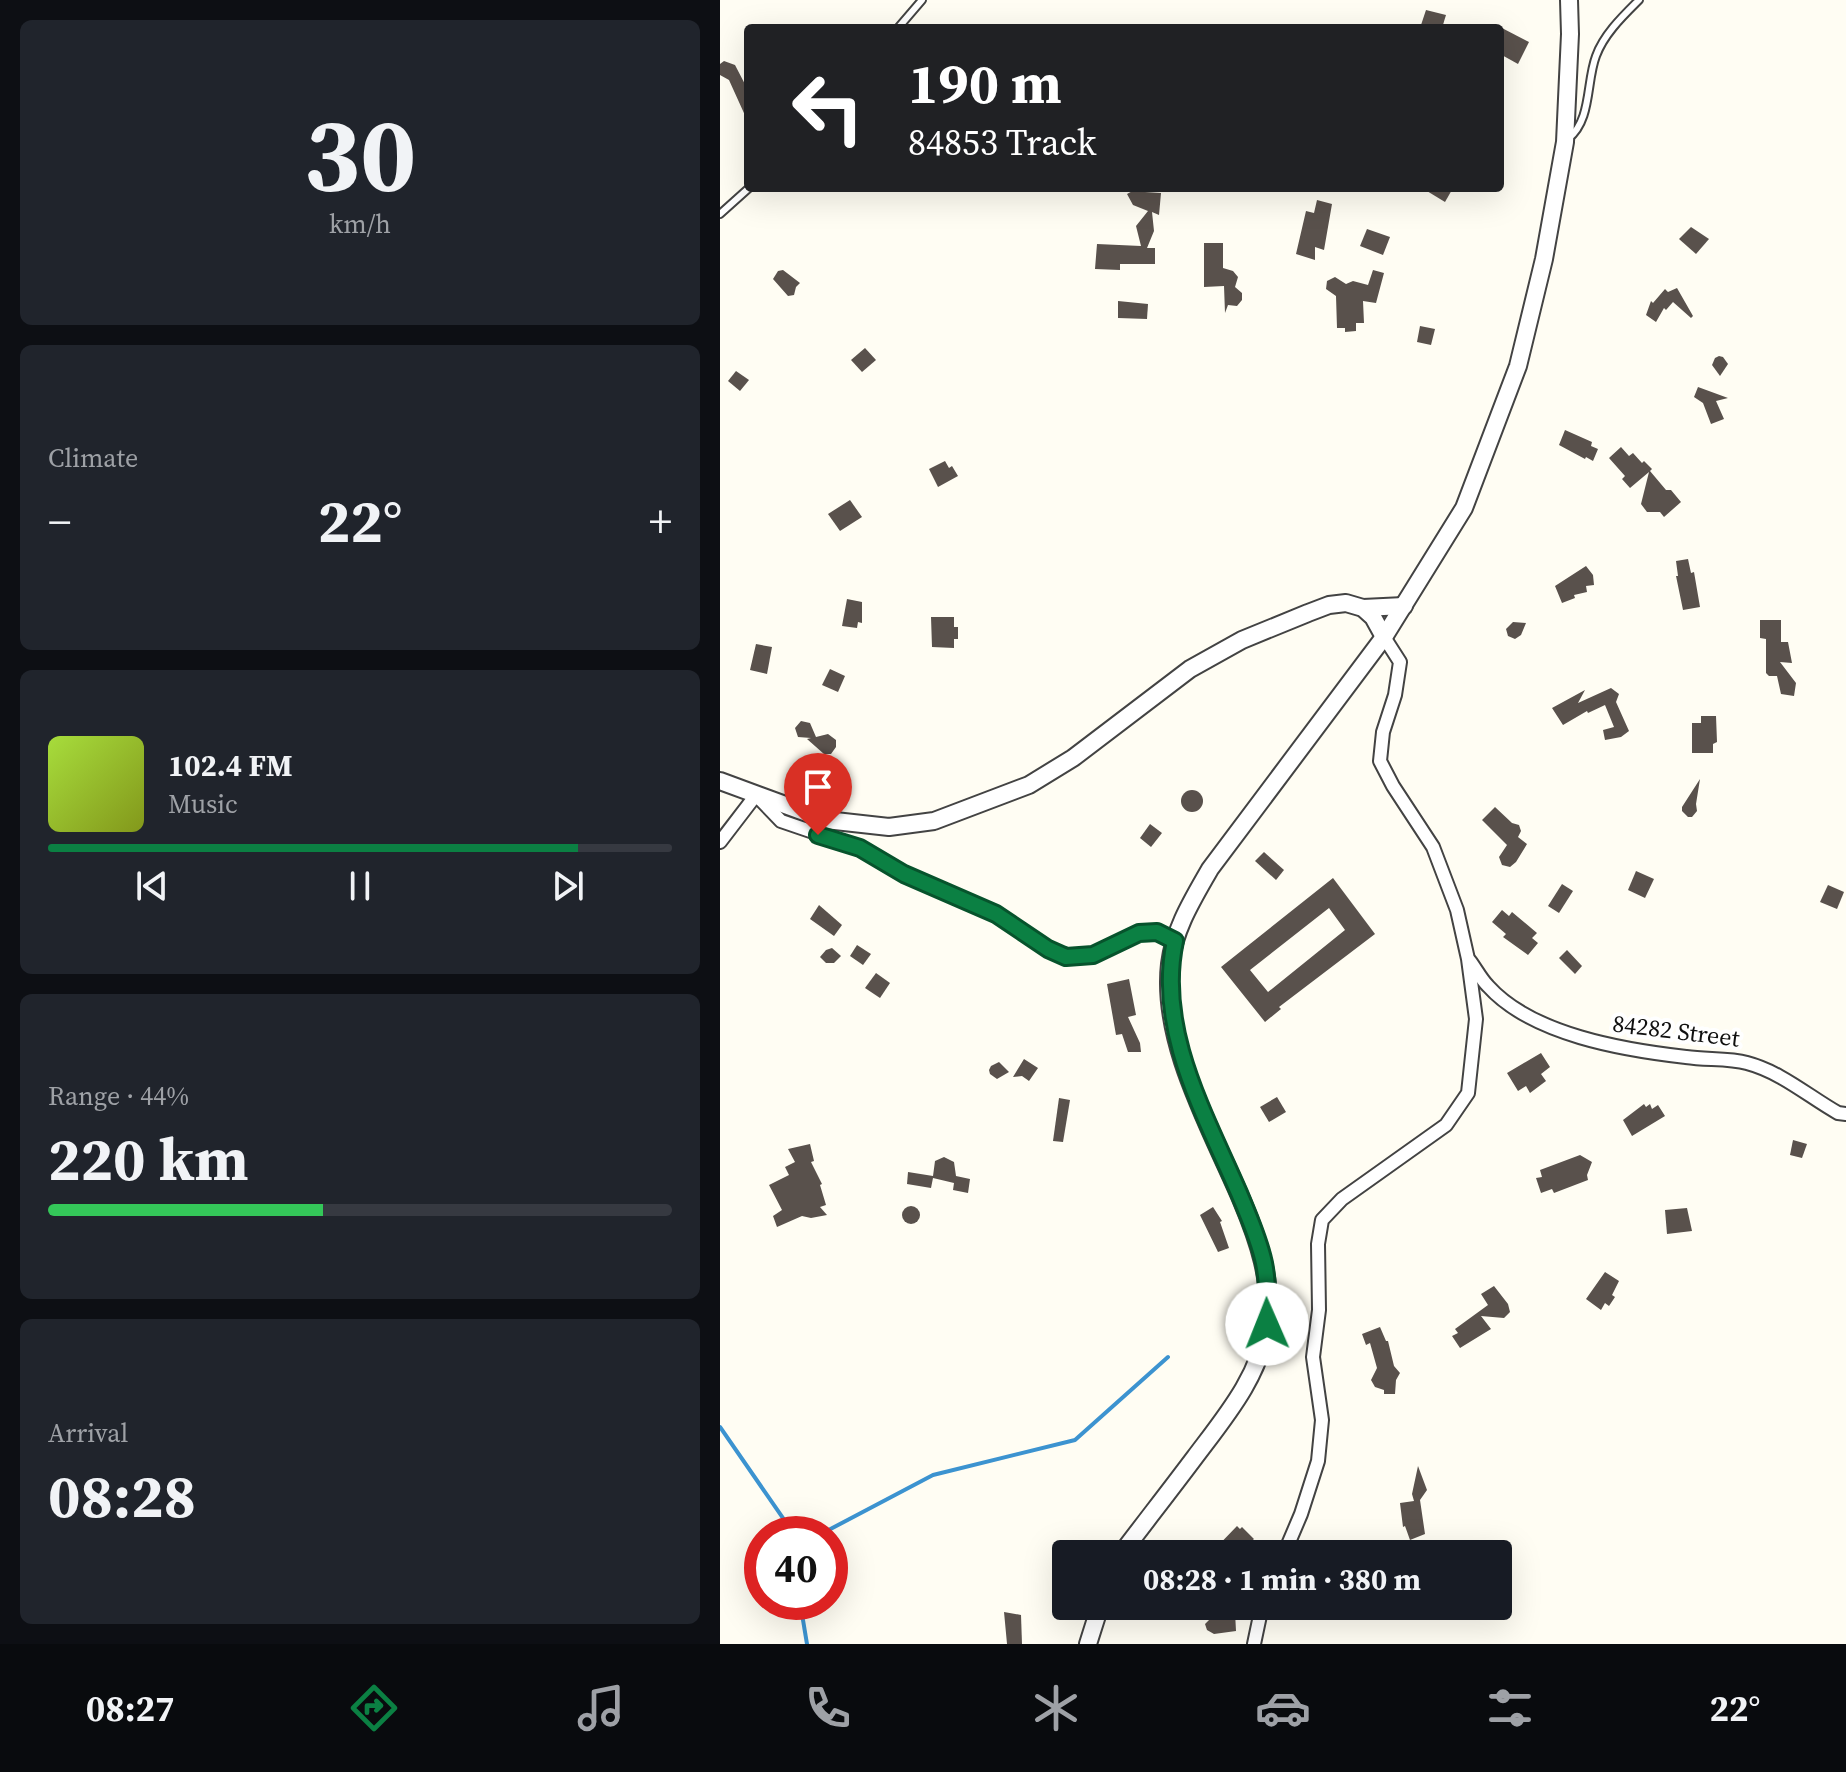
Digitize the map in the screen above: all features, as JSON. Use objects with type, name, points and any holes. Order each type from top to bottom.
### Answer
[{"type":"street","points":[[1131,1540],[1242,1392],[1259,1355],[1267,1324],[1268,1290],[1263,1260],[1184,1063],[1172,1017],[1170,964],[1175,941],[1187,909],[1210,869],[1384,637],[1464,508],[1518,366],[1544,259],[1565,142],[1569,0]]},
{"type":"street","points":[[720,781],[826,820],[889,827],[934,821],[1029,785],[1073,758],[1190,669],[1242,640],[1329,605],[1346,603],[1363,608],[1404,606]]},
{"type":"street","points":[[1290,1540],[1318,1461],[1322,1420],[1313,1357],[1319,1310],[1318,1244],[1322,1220],[1342,1199],[1446,1125],[1468,1093],[1476,1019],[1468,959],[1457,910],[1433,847],[1380,761],[1400,662],[1373,617],[1363,608]]},
{"type":"street","points":[[720,842],[756,795]]},
{"type":"street","points":[[756,795],[781,821],[860,848],[904,874],[996,914],[1048,949],[1066,957],[1093,955],[1139,933],[1157,932],[1175,941]]},
{"type":"street","name":"84282 Street","points":[[1468,959],[1487,986],[1502,1000],[1537,1020],[1610,1047],[1757,1065],[1794,1084],[1838,1113],[1846,1114]]},
{"type":"street","points":[[1088,1644],[1096,1620]]},
{"type":"street","points":[[1254,1644],[1259,1620]]},
{"type":"lane","points":[[901,24],[922,0]]},
{"type":"lane","points":[[1565,142],[1580,124],[1596,56],[1606,37],[1639,0]]},
{"type":"lane","points":[[720,214],[745,192]]},
{"type":"building","points":[[1426,10],[1446,15],[1443,24],[1421,24]]},
{"type":"building","points":[[1504,29],[1529,42],[1518,64],[1504,56]]},
{"type":"building","points":[[724,61],[735,65],[744,82],[744,113],[729,80],[720,75],[720,64]]},
{"type":"building","points":[[1429,192],[1451,192],[1445,202]]},
{"type":"building","points":[[1161,193],[1159,215],[1152,212],[1154,231],[1147,248],[1155,248],[1155,264],[1120,264],[1120,270],[1095,269],[1097,244],[1141,246],[1136,226],[1148,211],[1133,205],[1127,194]]},
{"type":"building","points":[[1317,200],[1332,204],[1324,250],[1315,247],[1315,260],[1296,254],[1306,211],[1314,213]]},
{"type":"building","points":[[1691,227],[1709,239],[1696,254],[1679,239]]},
{"type":"building","points":[[1367,229],[1390,237],[1383,255],[1360,246]]},
{"type":"building","points":[[1204,243],[1223,243],[1223,268],[1233,271],[1238,277],[1235,287],[1242,293],[1242,300],[1237,306],[1228,305],[1225,313],[1224,286],[1204,287]]},
{"type":"building","points":[[783,270],[800,283],[794,295],[788,296],[773,279],[778,271]]},
{"type":"building","points":[[1373,270],[1384,273],[1376,303],[1363,301],[1364,323],[1356,323],[1356,331],[1345,332],[1345,328],[1337,328],[1336,296],[1326,289],[1327,281],[1335,277],[1346,284],[1353,281],[1368,285]]},
{"type":"building","points":[[1677,288],[1693,316],[1691,318],[1673,302],[1666,310],[1664,308],[1656,322],[1646,315],[1651,301],[1653,303],[1665,289],[1668,292]]},
{"type":"building","points":[[1118,301],[1148,304],[1147,319],[1118,318]]},
{"type":"building","points":[[1420,326],[1435,329],[1431,345],[1417,342]]},
{"type":"building","points":[[865,348],[876,360],[862,372],[851,360]]},
{"type":"building","points":[[1719,356],[1728,364],[1720,376],[1712,365]]},
{"type":"building","points":[[736,371],[749,380],[740,391],[728,381]]},
{"type":"building","points":[[1698,387],[1728,398],[1716,401],[1724,419],[1711,424],[1703,403],[1694,397]]},
{"type":"building","points":[[1565,430],[1592,442],[1591,446],[1598,449],[1593,461],[1559,445]]},
{"type":"building","points":[[1621,447],[1629,456],[1633,453],[1642,463],[1644,461],[1666,490],[1671,490],[1681,502],[1664,517],[1660,512],[1647,512],[1641,504],[1649,472],[1630,488],[1622,479],[1625,476],[1609,458]]},
{"type":"building","points":[[945,461],[958,476],[938,487],[929,469]]},
{"type":"building","points":[[850,500],[862,517],[840,531],[828,514]]},
{"type":"building","points":[[1688,559],[1691,573],[1694,572],[1700,607],[1683,610],[1676,561]]},
{"type":"building","points":[[1586,566],[1593,575],[1594,585],[1586,586],[1587,592],[1574,595],[1575,598],[1562,603],[1555,586]]},
{"type":"building","points":[[847,599],[862,602],[862,623],[858,622],[857,628],[842,626]]},
{"type":"building","points":[[931,617],[954,617],[958,639],[954,639],[954,648],[932,647]]},
{"type":"building","points":[[1760,620],[1781,620],[1781,642],[1788,642],[1792,663],[1780,662],[1796,683],[1794,696],[1781,694],[1777,676],[1766,673],[1766,639],[1760,638]]},
{"type":"building","points":[[1513,622],[1526,623],[1521,635],[1515,639],[1508,636],[1506,629]]},
{"type":"building","points":[[756,644],[772,647],[767,674],[750,670]]},
{"type":"building","points":[[830,669],[845,676],[838,692],[822,685]]},
{"type":"building","points":[[1611,688],[1619,694],[1616,702],[1629,731],[1621,737],[1605,740],[1603,730],[1614,727],[1605,705],[1563,725],[1552,708],[1585,690],[1578,703]]},
{"type":"building","points":[[1701,716],[1716,716],[1717,742],[1713,744],[1713,753],[1692,753],[1692,723],[1701,723]]},
{"type":"building","points":[[801,721],[810,723],[816,737],[828,734],[836,740],[831,754],[824,754],[807,739],[811,738],[798,737],[795,728]]},
{"type":"building","points":[[1700,779],[1697,811],[1688,817],[1682,807]]},
{"type":"building","points":[[1192,790],[1200,793],[1203,801],[1200,809],[1192,812],[1184,809],[1181,801],[1184,793]]},
{"type":"building","points":[[1495,807],[1512,823],[1519,825],[1521,831],[1518,837],[1527,844],[1510,867],[1502,865],[1499,857],[1507,845],[1482,820]]},
{"type":"building","points":[[1150,824],[1162,833],[1151,847],[1140,838]]},
{"type":"building","points":[[1264,852],[1284,870],[1276,880],[1255,861]]},
{"type":"building","points":[[1636,871],[1654,879],[1645,898],[1628,890]]},
{"type":"building","points":[[1333,878],[1375,934],[1279,1007],[1281,1009],[1265,1022],[1221,967]],"holes":[[[1329,908],[1345,930],[1268,992],[1250,970]]]},
{"type":"building","points":[[1562,884],[1573,891],[1559,913],[1548,906]]},
{"type":"building","points":[[1828,885],[1844,892],[1837,909],[1820,902]]},
{"type":"building","points":[[819,905],[842,925],[834,936],[810,919]]},
{"type":"building","points":[[1502,910],[1509,916],[1512,912],[1537,933],[1532,938],[1538,943],[1528,955],[1503,937],[1506,934],[1492,922]]},
{"type":"building","points":[[857,945],[871,954],[863,965],[850,956]]},
{"type":"building","points":[[832,948],[841,956],[834,963],[826,963],[820,957]]},
{"type":"building","points":[[1567,950],[1582,966],[1575,974],[1559,958]]},
{"type":"building","points":[[876,973],[890,983],[880,998],[865,988]]},
{"type":"building","points":[[1129,979],[1136,1015],[1128,1017],[1141,1052],[1128,1052],[1122,1034],[1116,1035],[1107,984]]},
{"type":"building","points":[[1541,1053],[1550,1067],[1541,1074],[1546,1081],[1530,1093],[1526,1086],[1518,1091],[1507,1073]]},
{"type":"building","points":[[1024,1059],[1038,1068],[1029,1081],[1022,1076],[1013,1077]]},
{"type":"building","points":[[999,1062],[1009,1072],[997,1079],[989,1070]]},
{"type":"building","points":[[1277,1097],[1286,1112],[1269,1122],[1260,1107]]},
{"type":"building","points":[[1059,1098],[1070,1100],[1063,1142],[1053,1141]]},
{"type":"building","points":[[1644,1104],[1646,1107],[1650,1104],[1652,1109],[1658,1105],[1665,1116],[1632,1136],[1623,1120]]},
{"type":"building","points":[[1793,1140],[1807,1144],[1802,1158],[1790,1155]]},
{"type":"building","points":[[810,1144],[814,1161],[811,1162],[822,1184],[826,1205],[820,1207],[827,1215],[802,1216],[777,1227],[773,1216],[782,1210],[769,1185],[789,1175],[785,1167],[795,1162],[788,1149]]},
{"type":"building","points":[[1580,1155],[1592,1162],[1588,1180],[1554,1193],[1552,1189],[1541,1193],[1536,1178],[1542,1177],[1540,1170]]},
{"type":"building","points":[[944,1157],[954,1162],[956,1176],[970,1179],[968,1193],[953,1190],[954,1183],[933,1178],[931,1188],[907,1184],[908,1172],[933,1176],[935,1161]]},
{"type":"building","points":[[911,1206],[920,1215],[911,1224],[902,1215]]},
{"type":"building","points":[[1213,1207],[1222,1221],[1229,1248],[1218,1252],[1200,1215]]},
{"type":"building","points":[[1687,1208],[1692,1231],[1667,1234],[1665,1210]]},
{"type":"building","points":[[1605,1272],[1619,1281],[1612,1295],[1615,1297],[1609,1306],[1605,1303],[1601,1310],[1586,1299]]},
{"type":"building","points":[[1494,1286],[1508,1304],[1510,1312],[1504,1318],[1481,1316],[1491,1329],[1460,1348],[1452,1336],[1458,1333],[1455,1329],[1488,1305],[1481,1294]]},
{"type":"building","points":[[1380,1327],[1388,1341],[1394,1366],[1400,1373],[1395,1394],[1384,1394],[1384,1390],[1375,1387],[1371,1380],[1377,1368],[1370,1343],[1366,1345],[1362,1334]]},
{"type":"building","points":[[1418,1466],[1427,1490],[1420,1500],[1425,1534],[1410,1540],[1403,1527],[1400,1503],[1414,1501],[1412,1494]]},
{"type":"building","points":[[1237,1526],[1254,1539],[1253,1540],[1224,1540]]},
{"type":"building","points":[[1004,1612],[1021,1615],[1022,1644],[1007,1644]]},
{"type":"building","points":[[1209,1620],[1235,1620],[1236,1631],[1214,1634],[1207,1630],[1205,1624]]},
{"type":"waterway","points":[[848,1520],[933,1475],[1075,1440],[1168,1357]]},
{"type":"waterway","points":[[720,1427],[782,1516]]},
{"type":"waterway","points":[[803,1620],[807,1644]]},
{"type":"route","points":[[818,835],[860,848],[904,874],[996,914],[1048,949],[1066,957],[1093,955],[1139,933],[1157,932],[1175,941],[1170,964],[1172,1017],[1184,1063],[1263,1260],[1268,1290],[1267,1324]]}]
